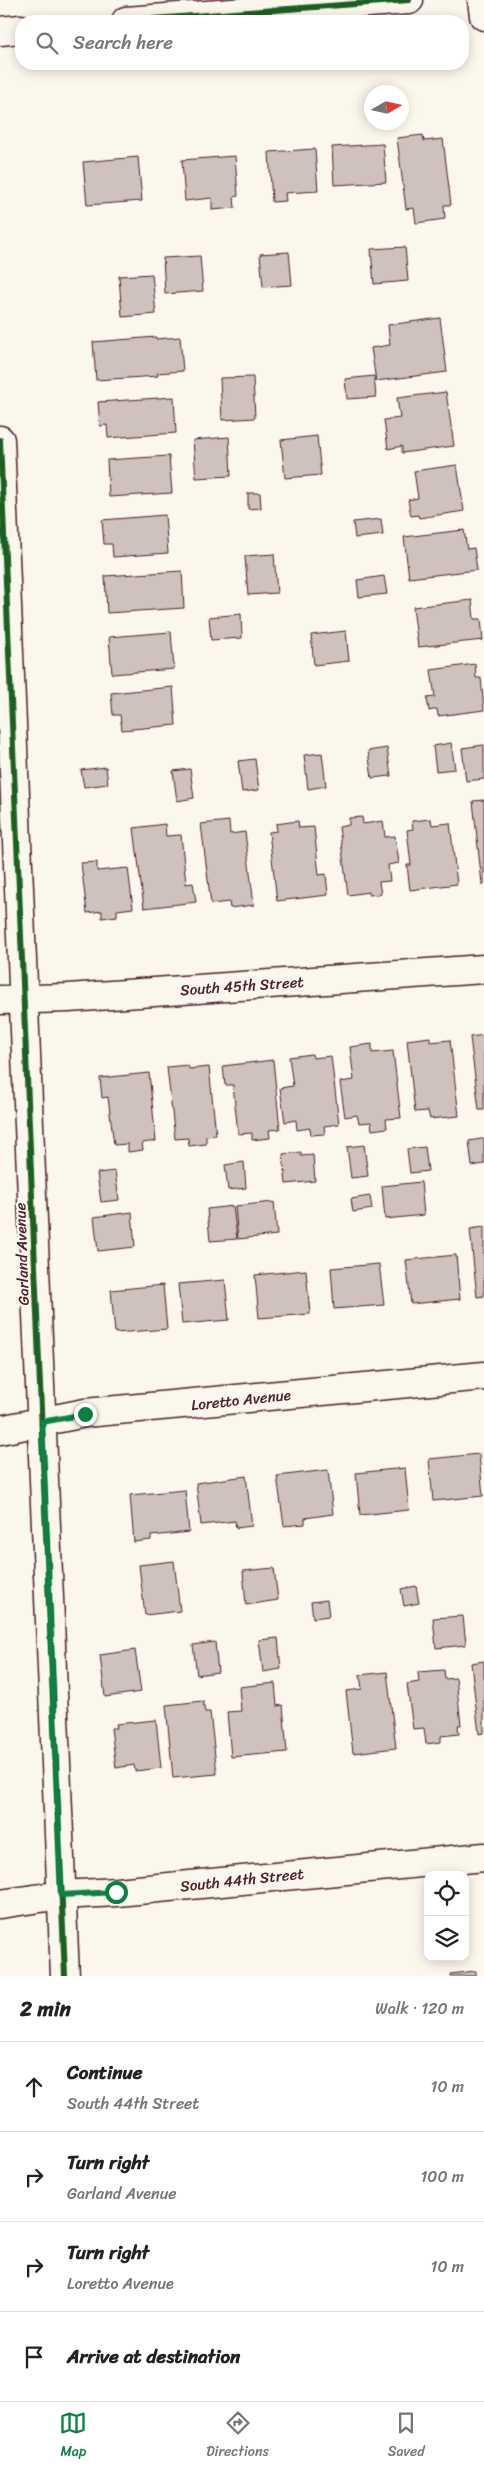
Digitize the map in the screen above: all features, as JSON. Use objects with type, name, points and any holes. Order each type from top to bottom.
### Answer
[{"type":"street","points":[[207,15],[409,0]]},
{"type":"street","points":[[482,0],[484,16]]},
{"type":"street","points":[[0,31],[15,30]]},
{"type":"street","name":"Garland Avenue","points":[[0,440],[12,999],[42,1422],[65,1976]]},
{"type":"street","name":"South 45th Street","points":[[12,999],[68,998],[484,968]]},
{"type":"street","name":"Loretto Avenue","points":[[0,1430],[85,1414],[484,1376]]},
{"type":"street","name":"South 44th Street","points":[[0,1904],[61,1895],[126,1891],[484,1857]]},
{"type":"building","points":[[423,135],[424,141],[443,139],[451,205],[444,205],[445,219],[416,223],[414,208],[406,209],[397,138]]},
{"type":"building","points":[[383,144],[386,182],[334,185],[332,147]]},
{"type":"building","points":[[315,149],[318,191],[285,193],[286,201],[272,202],[269,152]]},
{"type":"building","points":[[235,156],[238,196],[234,197],[235,208],[212,210],[212,198],[185,201],[182,160]]},
{"type":"building","points":[[138,157],[142,201],[87,205],[83,162]]},
{"type":"building","points":[[405,247],[408,281],[374,284],[371,249]]},
{"type":"building","points":[[289,252],[292,285],[263,287],[260,254]]},
{"type":"building","points":[[200,256],[203,291],[165,294],[163,258]]},
{"type":"building","points":[[152,274],[156,314],[122,317],[119,276]]},
{"type":"building","points":[[440,318],[447,372],[376,381],[371,348],[390,345],[388,325]]},
{"type":"building","points":[[156,337],[156,339],[180,337],[183,371],[157,373],[158,376],[96,380],[93,342]]},
{"type":"building","points":[[374,376],[376,397],[347,399],[345,379]]},
{"type":"building","points":[[253,377],[255,418],[222,420],[220,378]]},
{"type":"building","points":[[446,392],[454,446],[402,453],[402,446],[388,449],[384,420],[400,418],[397,398]]},
{"type":"building","points":[[174,397],[176,433],[108,438],[107,425],[100,426],[98,402]]},
{"type":"building","points":[[317,436],[321,475],[285,478],[281,440]]},
{"type":"building","points":[[229,437],[231,476],[196,478],[193,440]]},
{"type":"building","points":[[169,456],[172,493],[109,497],[107,460]]},
{"type":"building","points":[[457,465],[464,511],[419,518],[418,515],[411,516],[408,500],[418,498],[414,471]]},
{"type":"building","points":[[248,493],[260,493],[261,508],[248,509]]},
{"type":"building","points":[[165,515],[168,553],[113,557],[112,544],[104,544],[102,520]]},
{"type":"building","points":[[381,519],[383,535],[355,538],[353,522]]},
{"type":"building","points":[[464,530],[467,549],[474,548],[477,570],[409,578],[404,537]]},
{"type":"building","points":[[274,554],[277,593],[248,595],[245,556]]},
{"type":"building","points":[[182,571],[184,608],[107,613],[105,576]]},
{"type":"building","points":[[384,576],[387,594],[359,597],[357,580]]},
{"type":"building","points":[[472,600],[474,619],[481,619],[483,640],[418,647],[413,607]]},
{"type":"building","points":[[241,614],[242,638],[211,640],[209,617]]},
{"type":"building","points":[[346,631],[349,661],[314,665],[311,635]]},
{"type":"building","points":[[171,632],[174,669],[112,674],[109,637]]},
{"type":"building","points":[[475,664],[476,678],[481,678],[484,710],[438,716],[437,709],[429,711],[427,698],[435,697],[431,670]]},
{"type":"building","points":[[173,687],[176,725],[122,730],[120,715],[113,715],[111,693]]},
{"type":"building","points":[[451,743],[455,769],[436,771],[433,746]]},
{"type":"building","points":[[484,745],[484,779],[466,781],[462,748]]},
{"type":"building","points":[[387,748],[391,776],[372,778],[368,751]]},
{"type":"building","points":[[322,753],[326,786],[308,789],[304,755]]},
{"type":"building","points":[[255,759],[259,790],[242,792],[238,761]]},
{"type":"building","points":[[106,767],[108,784],[84,787],[81,770]]},
{"type":"building","points":[[190,769],[194,798],[177,801],[173,771]]},
{"type":"building","points":[[484,800],[484,884],[482,884],[473,801]]},
{"type":"building","points":[[362,817],[363,824],[383,821],[385,837],[395,836],[399,863],[388,865],[390,881],[379,882],[381,894],[369,895],[369,892],[348,895],[339,827],[349,825],[349,818]]},
{"type":"building","points":[[431,819],[432,825],[450,823],[457,884],[410,890],[407,865],[411,865],[407,830],[413,829],[412,821]]},
{"type":"building","points":[[229,821],[230,834],[245,832],[254,905],[230,908],[229,902],[211,904],[201,824]]},
{"type":"building","points":[[298,821],[299,828],[314,827],[319,875],[326,874],[328,895],[277,901],[269,832],[277,831],[276,824]]},
{"type":"building","points":[[165,824],[166,836],[181,835],[186,884],[193,883],[196,902],[144,908],[134,828]]},
{"type":"building","points":[[97,862],[97,871],[128,868],[133,908],[117,910],[117,916],[102,918],[102,911],[87,913],[81,863]]},
{"type":"building","points":[[484,1035],[484,1110],[479,1110],[470,1037]]},
{"type":"building","points":[[430,1037],[430,1042],[450,1040],[459,1116],[430,1119],[428,1111],[415,1112],[407,1040]]},
{"type":"building","points":[[372,1044],[372,1053],[393,1051],[401,1118],[386,1119],[387,1128],[372,1130],[371,1122],[359,1123],[357,1115],[345,1117],[340,1082],[354,1080],[350,1047]]},
{"type":"building","points":[[312,1054],[313,1058],[331,1056],[339,1124],[324,1126],[325,1134],[311,1135],[310,1128],[297,1130],[296,1120],[285,1122],[280,1088],[293,1086],[289,1057]]},
{"type":"building","points":[[273,1060],[280,1129],[269,1130],[270,1138],[252,1140],[252,1133],[238,1134],[233,1085],[225,1085],[223,1066]]},
{"type":"building","points":[[188,1065],[189,1069],[209,1067],[216,1135],[206,1136],[206,1144],[189,1146],[188,1138],[175,1139],[167,1067]]},
{"type":"building","points":[[149,1073],[156,1141],[142,1143],[143,1150],[128,1152],[128,1144],[114,1145],[108,1097],[102,1098],[100,1078]]},
{"type":"building","points":[[484,1139],[484,1164],[472,1166],[469,1141]]},
{"type":"building","points":[[364,1145],[368,1176],[351,1178],[347,1147]]},
{"type":"building","points":[[425,1147],[428,1171],[410,1173],[407,1149]]},
{"type":"building","points":[[301,1152],[301,1156],[313,1155],[315,1181],[286,1184],[283,1154]]},
{"type":"building","points":[[244,1162],[246,1188],[228,1190],[225,1165]]},
{"type":"building","points":[[115,1171],[119,1200],[101,1202],[97,1173]]},
{"type":"building","points":[[421,1182],[424,1215],[385,1219],[382,1186]]},
{"type":"building","points":[[370,1196],[372,1209],[353,1212],[351,1199]]},
{"type":"building","points":[[274,1202],[277,1235],[238,1239],[235,1206]]},
{"type":"building","points":[[233,1206],[237,1239],[210,1241],[207,1209]]},
{"type":"building","points":[[132,1212],[135,1247],[98,1251],[94,1217]]},
{"type":"building","points":[[484,1227],[484,1296],[477,1297],[470,1229]]},
{"type":"building","points":[[456,1255],[460,1299],[411,1304],[406,1260]]},
{"type":"building","points":[[379,1264],[384,1305],[334,1309],[331,1268]]},
{"type":"building","points":[[306,1270],[310,1314],[259,1318],[255,1275]]},
{"type":"building","points":[[225,1280],[229,1320],[182,1324],[178,1284]]},
{"type":"building","points":[[163,1285],[167,1329],[115,1333],[111,1290]]},
{"type":"building","points":[[479,1454],[483,1496],[433,1501],[429,1459]]},
{"type":"building","points":[[405,1468],[409,1510],[360,1515],[356,1473]]},
{"type":"building","points":[[328,1470],[333,1514],[305,1518],[305,1524],[284,1526],[277,1476]]},
{"type":"building","points":[[246,1476],[252,1526],[236,1528],[235,1521],[201,1525],[196,1483]]},
{"type":"building","points":[[185,1490],[189,1532],[151,1536],[151,1540],[134,1542],[130,1495]]},
{"type":"building","points":[[174,1561],[180,1611],[145,1615],[139,1565]]},
{"type":"building","points":[[274,1568],[278,1600],[246,1605],[243,1571]]},
{"type":"building","points":[[416,1586],[419,1603],[404,1606],[401,1589]]},
{"type":"building","points":[[327,1600],[329,1616],[313,1618],[311,1602]]},
{"type":"building","points":[[463,1616],[466,1645],[436,1648],[433,1618]]},
{"type":"building","points":[[278,1638],[281,1669],[263,1672],[259,1640]]},
{"type":"building","points":[[215,1642],[218,1672],[197,1675],[193,1645]]},
{"type":"building","points":[[135,1650],[141,1692],[105,1697],[100,1655]]},
{"type":"building","points":[[484,1661],[484,1733],[479,1734],[471,1663]]},
{"type":"building","points":[[444,1670],[445,1679],[456,1678],[461,1725],[458,1725],[459,1734],[441,1736],[441,1742],[426,1744],[424,1728],[413,1729],[407,1684],[419,1682],[418,1672]]},
{"type":"building","points":[[387,1672],[396,1748],[353,1753],[346,1691],[362,1689],[360,1675]]},
{"type":"building","points":[[275,1683],[277,1706],[283,1705],[287,1752],[231,1757],[227,1712],[241,1711],[239,1687]]},
{"type":"building","points":[[203,1701],[205,1712],[210,1712],[217,1774],[173,1778],[166,1705]]},
{"type":"building","points":[[156,1720],[161,1768],[135,1771],[134,1765],[116,1768],[111,1728],[117,1728],[116,1724]]},
{"type":"building","points":[[476,1971],[476,1976],[450,1976],[450,1974]]},
{"type":"cycle path","points":[[207,15],[409,0]]},
{"type":"cycle path","points":[[0,440],[65,1976]]},
{"type":"route","points":[[85,1414],[42,1422],[61,1895],[116,1892]]}]
